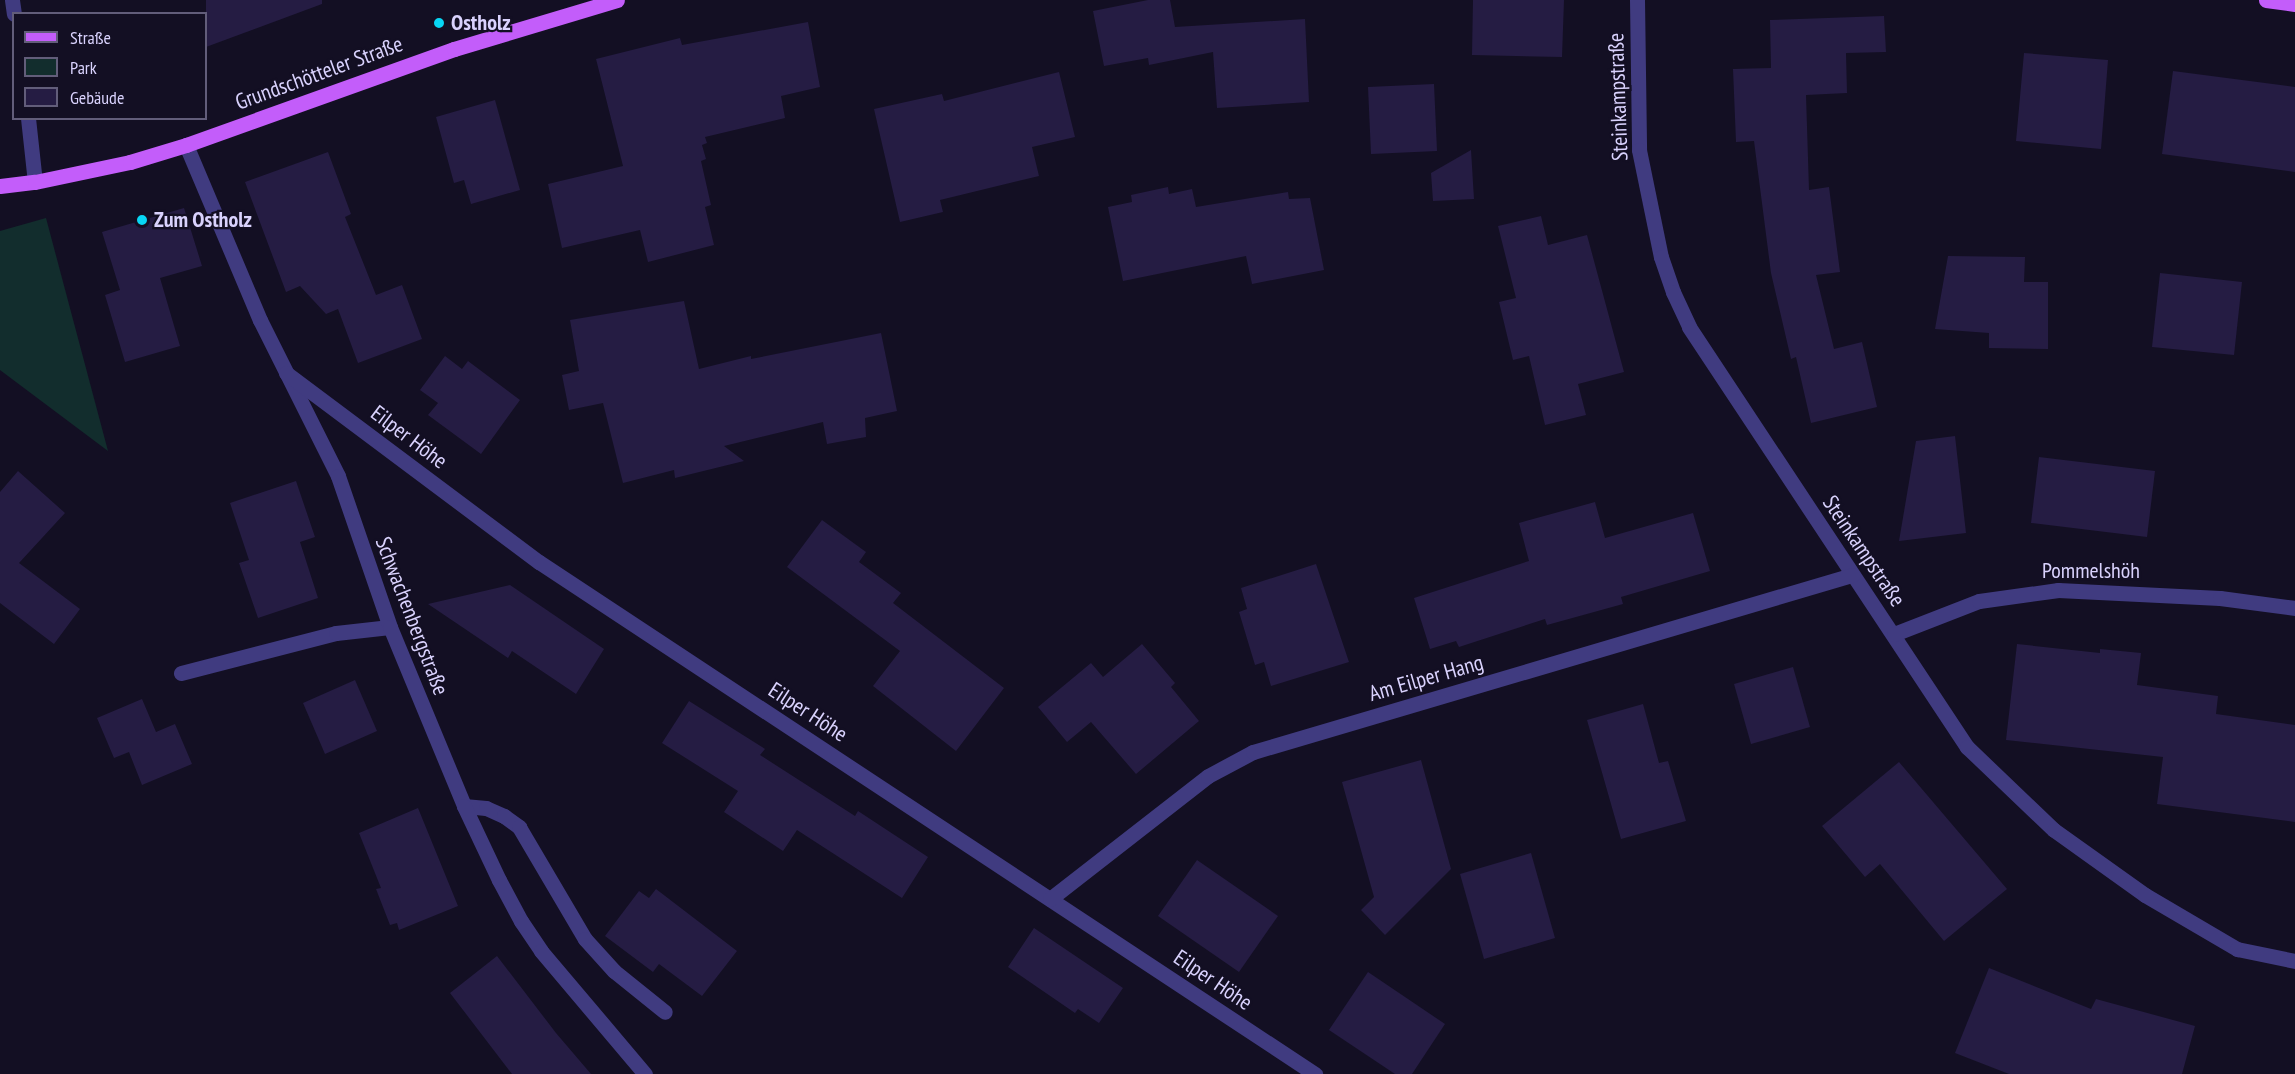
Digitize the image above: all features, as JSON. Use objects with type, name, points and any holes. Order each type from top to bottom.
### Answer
[{"type":"main road","name":"Grundschötteler Straße","points":[[0,186],[35,182],[130,162],[186,145],[454,49],[617,0]]},
{"type":"main road","points":[[2266,0],[2295,4]]},
{"type":"street","name":"Steinkampstraße","points":[[1637,0],[1639,150],[1661,256],[1672,292],[1689,327],[1967,747],[2054,830],[2145,896],[2237,949],[2295,961]]},
{"type":"street","points":[[28,120],[35,182]]},
{"type":"street","name":"Schwachenbergstraße","points":[[186,145],[260,320],[338,476],[390,627],[464,806],[521,921],[542,951],[645,1074]]},
{"type":"street","name":"Eilper Höhe","points":[[286,373],[539,562],[1315,1074]]},
{"type":"street","name":"Am Eilper Hang","points":[[1050,898],[1208,776],[1253,752],[1852,575]]},
{"type":"street","name":"Pommelshöh","points":[[1894,634],[1979,601],[2058,590],[2220,598],[2295,608]]},
{"type":"street","points":[[181,673],[336,633],[390,627]]},
{"type":"street","points":[[464,806],[486,808],[519,827],[585,939],[614,971],[665,1012]]},
{"type":"green space","points":[[46,218],[108,451],[0,370],[0,231]]},
{"type":"building","points":[[206,0],[322,0],[322,4],[207,47]]},
{"type":"building","points":[[1148,0],[1170,0],[1175,27],[1305,19],[1309,102],[1217,108],[1213,52],[1149,65],[1148,58],[1104,66],[1093,11]]},
{"type":"building","points":[[1473,0],[1564,0],[1562,57],[1472,55]]},
{"type":"building","points":[[1884,16],[1886,52],[1846,53],[1847,93],[1806,95],[1809,190],[1829,187],[1840,272],[1816,275],[1834,349],[1862,342],[1877,407],[1811,423],[1796,357],[1791,359],[1771,273],[1754,141],[1736,142],[1733,69],[1771,68],[1770,20]]},
{"type":"building","points":[[808,22],[820,87],[781,96],[785,118],[705,137],[707,143],[702,145],[706,159],[701,161],[711,205],[705,207],[714,245],[648,262],[640,230],[562,248],[548,184],[623,166],[596,59],[680,38],[682,45]]},
{"type":"building","points":[[2024,53],[2108,60],[2101,149],[2016,141]]},
{"type":"building","points":[[2173,71],[2295,87],[2295,172],[2162,154]]},
{"type":"building","points":[[1059,72],[1075,137],[1032,147],[1039,176],[940,200],[943,212],[900,222],[874,109],[942,94],[944,101]]},
{"type":"building","points":[[1434,84],[1437,151],[1371,154],[1368,87]]},
{"type":"building","points":[[495,100],[520,190],[471,204],[464,180],[454,183],[436,117]]},
{"type":"building","points":[[1471,150],[1474,199],[1433,201],[1431,173]]},
{"type":"building","points":[[328,152],[351,214],[345,217],[376,295],[402,285],[422,339],[358,363],[338,309],[326,314],[300,286],[286,292],[245,182]]},
{"type":"building","points":[[1168,187],[1169,194],[1192,189],[1196,207],[1288,192],[1289,199],[1310,198],[1324,270],[1252,284],[1246,256],[1123,281],[1108,207],[1132,202],[1131,195]]},
{"type":"building","points":[[184,208],[202,266],[160,278],[180,346],[125,362],[105,295],[120,290],[102,232]]},
{"type":"building","points":[[1541,216],[1548,245],[1587,235],[1624,372],[1578,384],[1586,415],[1545,425],[1529,356],[1513,360],[1499,302],[1516,298],[1498,226]]},
{"type":"building","points":[[1948,256],[2025,257],[2024,282],[2048,282],[2048,349],[1989,348],[1989,333],[1935,329]]},
{"type":"building","points":[[2160,273],[2242,282],[2234,355],[2152,347]]},
{"type":"building","points":[[684,301],[699,369],[751,356],[751,359],[881,333],[897,411],[865,418],[866,437],[827,444],[823,422],[724,446],[744,461],[675,478],[674,470],[623,483],[603,403],[569,410],[562,375],[579,371],[570,320]]},
{"type":"building","points":[[445,356],[462,369],[468,361],[520,400],[481,454],[428,415],[438,403],[420,390]]},
{"type":"building","points":[[1955,436],[1966,533],[1899,541],[1916,441]]},
{"type":"building","points":[[2039,457],[2155,471],[2147,537],[2031,523]]},
{"type":"building","points":[[18,471],[65,513],[19,563],[80,609],[54,644],[0,603],[0,492]]},
{"type":"building","points":[[296,481],[315,537],[300,542],[318,598],[258,618],[239,563],[249,560],[230,503]]},
{"type":"building","points":[[1595,502],[1605,538],[1693,513],[1710,571],[1621,597],[1623,604],[1547,625],[1545,619],[1459,647],[1456,641],[1430,649],[1414,598],[1529,561],[1519,523]]},
{"type":"building","points":[[822,520],[866,552],[859,562],[901,593],[893,603],[1004,688],[956,751],[873,686],[900,651],[787,567]]},
{"type":"building","points":[[1316,564],[1349,662],[1271,686],[1264,662],[1255,665],[1239,612],[1247,609],[1241,588]]},
{"type":"building","points":[[510,585],[604,649],[576,694],[512,651],[508,658],[428,604]]},
{"type":"building","points":[[1142,644],[1175,683],[1171,687],[1199,721],[1136,774],[1091,722],[1067,742],[1038,707],[1091,663],[1103,677]]},
{"type":"building","points":[[2017,644],[2100,653],[2100,649],[2141,653],[2137,685],[2218,696],[2216,714],[2295,725],[2295,822],[2157,804],[2163,757],[2006,740]]},
{"type":"building","points":[[1793,667],[1810,727],[1751,744],[1734,684]]},
{"type":"building","points":[[355,680],[377,731],[325,754],[303,703]]},
{"type":"building","points":[[142,699],[156,732],[175,724],[192,764],[142,785],[129,752],[114,758],[97,718]]},
{"type":"building","points":[[689,701],[765,749],[760,755],[855,816],[858,811],[928,857],[902,898],[797,830],[783,851],[724,812],[738,791],[662,743]]},
{"type":"building","points":[[1643,704],[1659,763],[1668,761],[1686,821],[1621,839],[1587,720]]},
{"type":"building","points":[[1421,760],[1451,869],[1385,935],[1361,910],[1374,897],[1342,782]]},
{"type":"building","points":[[1899,762],[2007,889],[1944,941],[1880,864],[1865,877],[1822,826]]},
{"type":"building","points":[[418,808],[458,906],[399,930],[397,923],[390,925],[376,889],[381,888],[359,833]]},
{"type":"building","points":[[1531,853],[1555,938],[1484,959],[1460,874]]},
{"type":"building","points":[[1197,860],[1278,916],[1239,972],[1158,916]]},
{"type":"building","points":[[656,889],[737,951],[702,996],[659,964],[653,972],[605,936],[639,891],[649,898]]},
{"type":"building","points":[[1034,928],[1123,988],[1099,1023],[1078,1009],[1075,1013],[1008,967]]},
{"type":"building","points":[[497,956],[556,1033],[591,1074],[512,1074],[450,993]]},
{"type":"building","points":[[1989,968],[2091,1009],[2096,999],[2195,1026],[2182,1074],[2009,1074],[1955,1053]]},
{"type":"building","points":[[1368,972],[1445,1024],[1412,1074],[1395,1074],[1329,1030]]},
{"type":"place","name":"Ostholz","points":[[439,23]]},
{"type":"place","name":"Zum Ostholz","points":[[142,220]]}]
